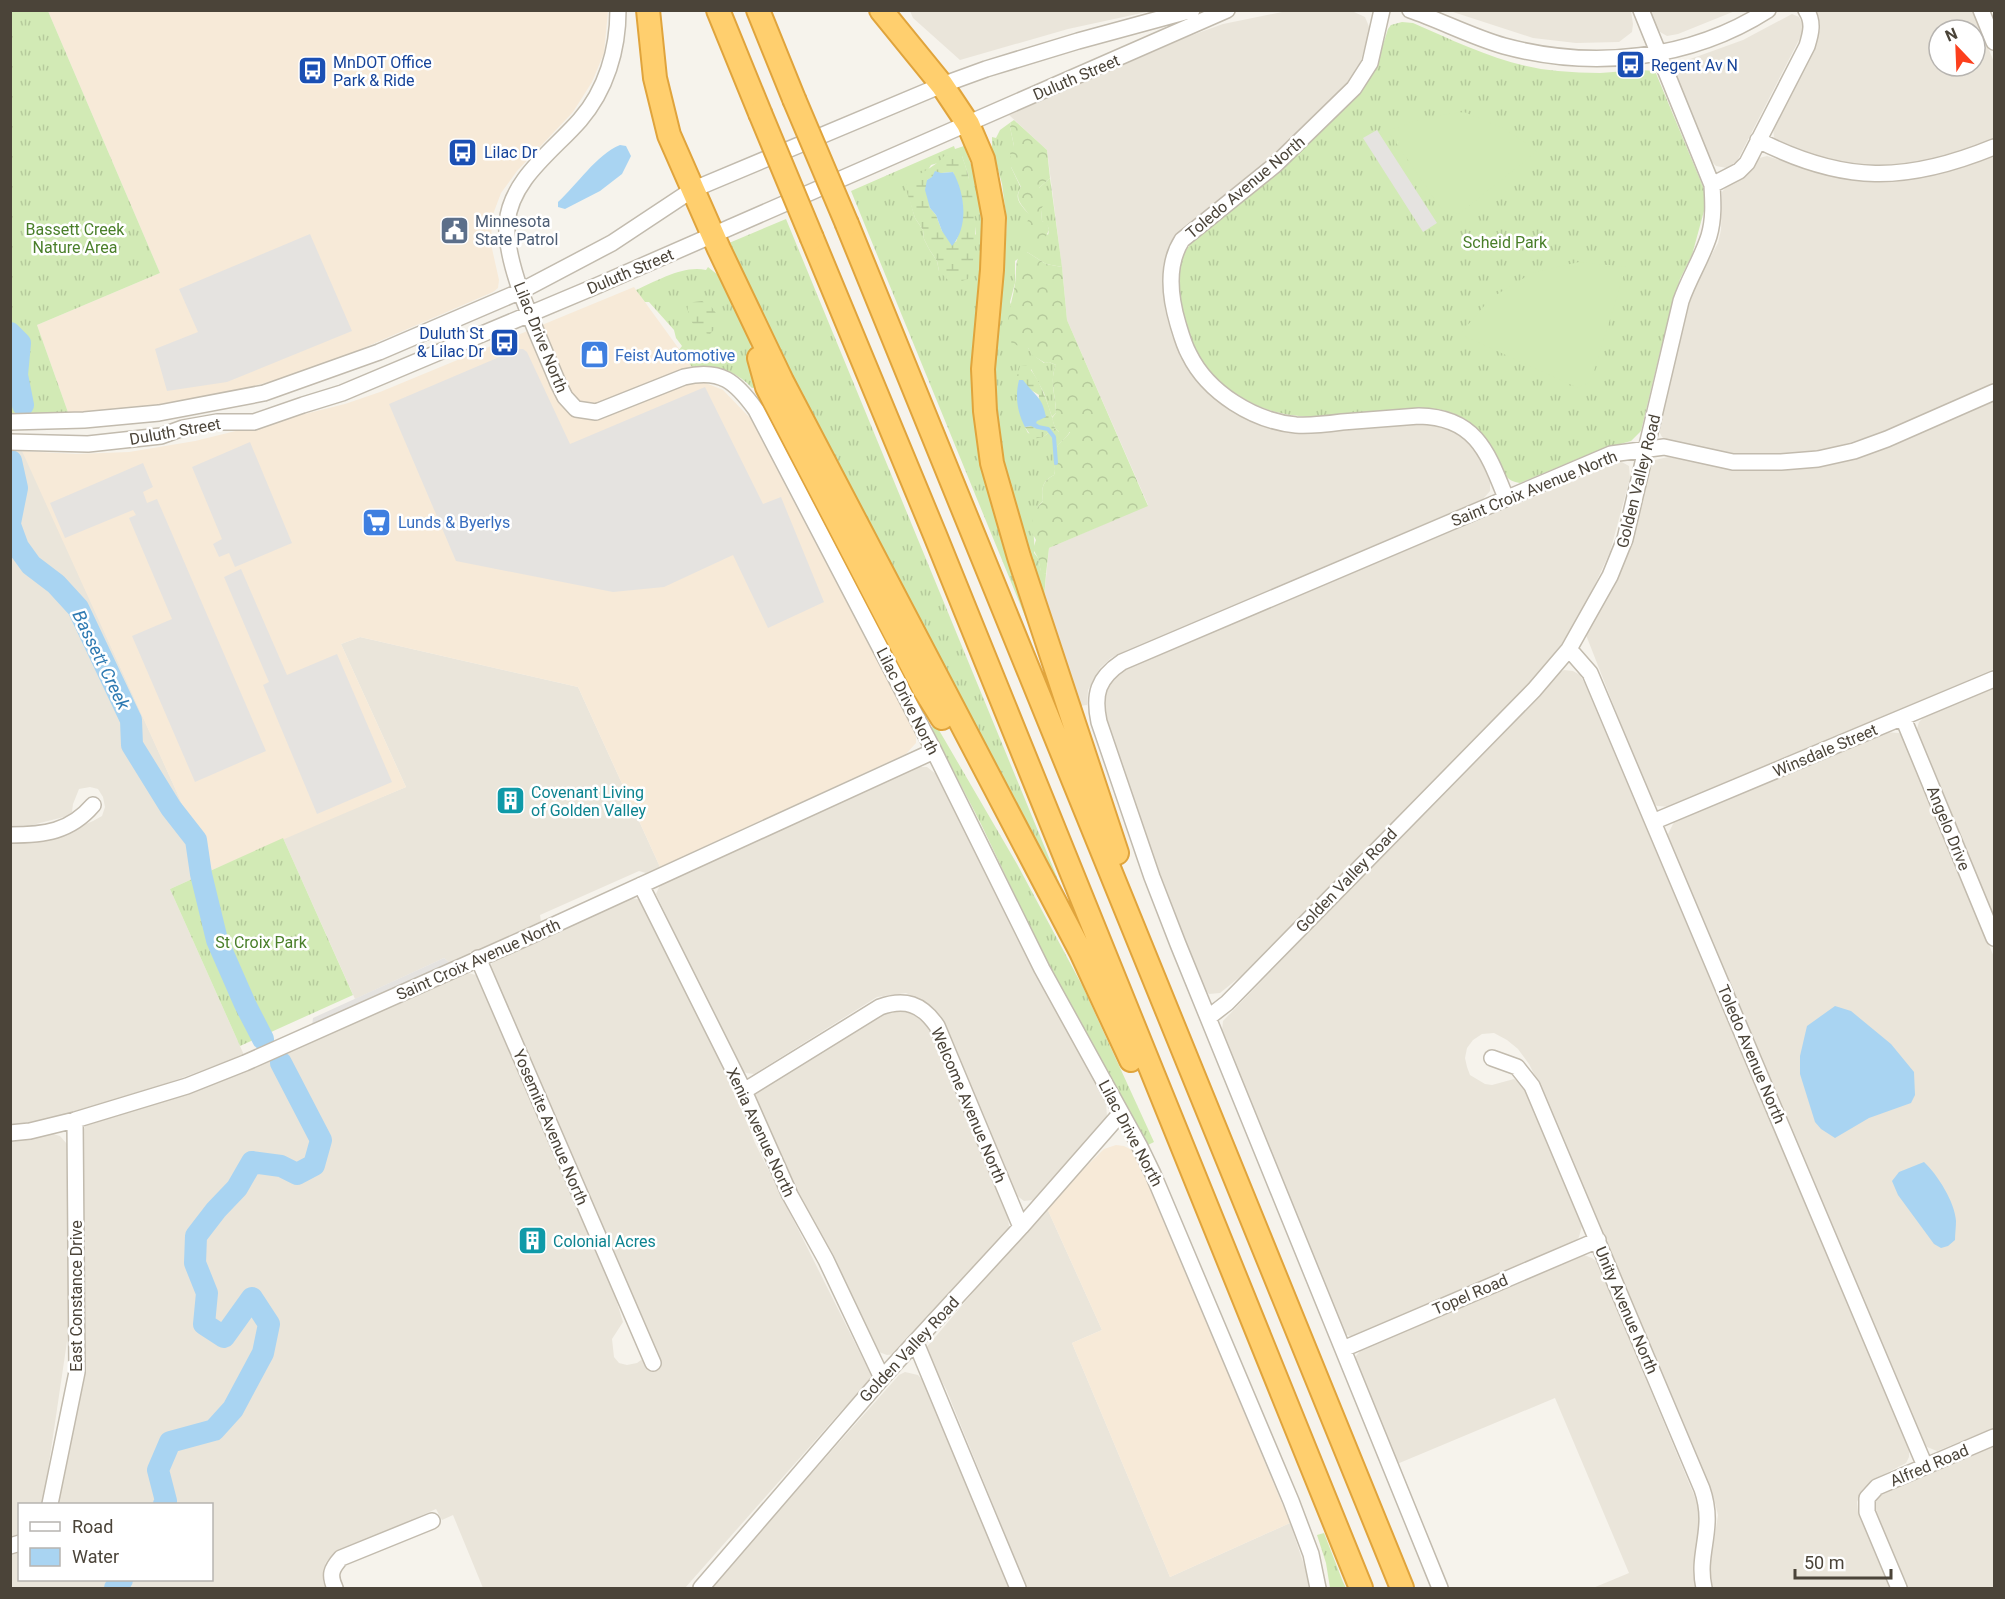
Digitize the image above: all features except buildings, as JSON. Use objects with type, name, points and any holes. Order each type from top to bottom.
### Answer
[{"type":"highway","points":[[648,10],[655,78],[669,135],[713,235],[782,381],[1053,898],[1105,1002],[1158,1123],[1216,1233]]},
{"type":"highway","points":[[718,10],[953,579],[1360,1588]]},
{"type":"highway","points":[[758,10],[1402,1588]]},
{"type":"highway","points":[[881,10],[942,85],[968,124],[983,159],[994,218],[993,261],[983,369],[985,411],[992,463],[1019,557],[1113,839],[1139,942]]},
{"type":"street","name":"Lilac Drive North","points":[[618,10],[614,53],[599,91],[581,119],[525,180],[511,206],[507,223],[508,242],[520,291],[558,383],[565,397],[576,409],[596,412],[696,374],[715,375],[727,378],[740,389],[756,410],[934,751],[1042,969],[1139,1144],[1167,1205],[1291,1501],[1311,1554],[1318,1588]]},
{"type":"street","name":"Duluth Street","points":[[10,422],[84,420],[159,413],[264,393],[379,352],[520,291],[612,243],[692,189],[942,85],[1055,48],[1191,10]]},
{"type":"street","name":"Duluth Street","points":[[10,442],[88,444],[161,436],[183,428],[217,422],[254,422],[342,393],[713,235],[1227,10]]},
{"type":"street","name":"Toledo Avenue North","points":[[1382,10],[1370,63],[1354,88],[1275,165],[1182,240],[1176,249],[1172,267],[1174,312],[1194,363],[1214,387],[1240,406],[1266,418],[1298,425],[1419,416],[1437,416],[1449,420],[1461,425],[1479,442],[1491,461],[1506,498]]},
{"type":"street","points":[[1410,10],[1502,45],[1546,55],[1589,59],[1633,57],[1703,42],[1735,29],[1768,10]]},
{"type":"street","points":[[1641,10],[1712,185],[1739,171],[1746,163],[1807,46],[1811,22],[1806,10]]},
{"type":"street","points":[[1981,10],[1995,42]]},
{"type":"street","points":[[1758,140],[1818,166],[1878,174],[1927,170],[1995,147]]},
{"type":"street","name":"Golden Valley Road","points":[[1209,1017],[1227,1003],[1534,690],[1569,649],[1610,576],[1625,539],[1681,300],[1708,237],[1713,207],[1712,185]]},
{"type":"street","name":"Saint Croix Avenue North","points":[[1209,1017],[1152,877],[1096,708],[1099,688],[1105,676],[1122,662],[1611,454],[1664,447],[1733,462],[1818,459],[1854,451],[1887,439],[1995,393]]},
{"type":"street","name":"Toledo Avenue North","points":[[1569,649],[1590,673],[1655,821],[1925,1466]]},
{"type":"street","name":"Winsdale Street","points":[[1655,821],[1995,679]]},
{"type":"street","name":"Angelo Drive","points":[[1903,717],[1995,938]]},
{"type":"street","name":"Saint Croix Avenue North","points":[[10,1132],[30,1131],[75,1120],[188,1086],[245,1063],[934,751]]},
{"type":"street","points":[[10,835],[41,834],[63,828],[82,819],[93,805]]},
{"type":"street","name":"Xenia Avenue North","points":[[641,885],[744,1091],[790,1195],[825,1260],[882,1378]]},
{"type":"street","name":"Yosemite Avenue North","points":[[478,958],[653,1363]]},
{"type":"street","name":"Welcome Avenue North","points":[[744,1091],[880,1007],[893,1002],[919,1007],[930,1015],[937,1026],[1021,1227]]},
{"type":"street","points":[[1209,1017],[1440,1588]]},
{"type":"street","name":"Unity Avenue North","points":[[1492,1058],[1517,1067],[1532,1086],[1708,1504],[1708,1528],[1702,1574],[1704,1588]]},
{"type":"street","name":"Golden Valley Road","points":[[701,1588],[882,1378],[1021,1227],[1121,1113]]},
{"type":"street","name":"East Constance Drive","points":[[50,1503],[77,1372],[75,1120]]},
{"type":"street","name":"Topel Road","points":[[1343,1348],[1598,1240]]},
{"type":"street","points":[[916,1343],[1018,1588]]},
{"type":"street","name":"Alfred Road","points":[[1899,1588],[1867,1512],[1867,1498],[1877,1487],[1995,1437]]},
{"type":"street","points":[[335,1588],[331,1579],[332,1568],[341,1558],[432,1521]]},
{"type":"shaded area","points":[[48,11],[608,11],[604,53],[592,82],[573,112],[517,171],[501,193],[492,217],[491,244],[499,280],[498,288],[493,292],[315,369],[225,394],[70,418],[37,325],[160,273]]},
{"type":"shaded area","points":[[910,11],[1151,11],[1068,29],[960,60],[913,18]]},
{"type":"shaded area","points":[[1287,11],[1354,12],[1365,17],[1370,29],[1359,67],[1344,87],[1259,170],[1176,234],[1163,266],[1165,310],[1172,336],[1185,363],[1206,390],[1221,403],[1248,420],[1268,427],[1291,431],[1320,432],[1422,424],[1445,427],[1467,439],[1477,452],[1490,482],[1490,491],[1483,499],[1111,658],[1100,668],[1088,690],[1087,705],[1080,706],[1044,598],[1049,548],[1148,505],[1067,320],[1047,150],[1009,115],[1187,37],[1223,24]]},
{"type":"shaded area","points":[[1450,11],[1631,11],[1633,24],[1632,32],[1619,42],[1576,43],[1533,38]]},
{"type":"shaded area","points":[[1649,11],[1735,11],[1678,34],[1667,36],[1656,28]]},
{"type":"shaded area","points":[[1815,11],[1973,11],[1976,18],[1927,18],[1927,78],[1987,78],[1987,45],[1994,62],[1994,139],[1951,156],[1922,163],[1885,167],[1854,165],[1816,158],[1778,142],[1774,138],[1773,126],[1820,30]]},
{"type":"shaded area","points":[[1792,14],[1799,17],[1804,27],[1803,32],[1737,161],[1727,168],[1716,166],[1710,160],[1676,77],[1677,70],[1682,62],[1743,40]]},
{"type":"shaded area","points":[[1377,130],[1437,223],[1423,232],[1363,138]]},
{"type":"shaded area","points":[[1994,155],[1994,384],[1881,433],[1822,451],[1764,456],[1732,453],[1667,441],[1662,437],[1659,431],[1660,421],[1690,301],[1696,284],[1718,243],[1721,230],[1722,192],[1727,186],[1744,177],[1759,158],[1767,156],[1830,176],[1877,182],[1918,178],[1946,172]]},
{"type":"shaded area","points":[[310,234],[352,331],[227,382],[167,391],[155,349],[198,332],[179,289]]},
{"type":"shaded area","points":[[634,287],[703,382],[723,390],[751,419],[916,735],[916,743],[906,754],[660,867],[578,687],[360,637],[341,644],[406,787],[212,870],[22,451],[76,454],[129,452],[195,441],[345,404],[380,392]]},
{"type":"shaded area","points":[[518,349],[527,352],[570,444],[705,387],[763,504],[781,497],[824,602],[768,628],[733,555],[664,587],[613,592],[456,561],[389,404]]},
{"type":"shaded area","points":[[1994,400],[1994,669],[1671,807],[1657,806],[1651,801],[1586,635],[1616,579],[1650,465],[1655,460],[1668,457],[1730,469],[1890,445]]},
{"type":"shaded area","points":[[250,442],[292,543],[235,567],[229,553],[219,557],[213,544],[222,539],[192,467]]},
{"type":"shaded area","points":[[11,451],[23,451],[212,870],[170,889],[244,1055],[165,1084],[49,1119],[11,1125],[11,842],[51,839],[102,816],[105,807],[98,789],[90,787],[79,789],[72,812],[68,816],[28,826],[11,826]]},
{"type":"shaded area","points":[[1620,461],[1629,466],[1630,478],[1610,552],[1585,606],[1561,645],[1534,678],[1241,976],[1220,993],[1209,994],[1200,983],[1143,833],[1104,713],[1104,693],[1108,684],[1126,668]]},
{"type":"shaded area","points":[[143,463],[153,487],[143,492],[147,503],[157,499],[266,751],[195,782],[132,636],[172,619],[129,518],[136,515],[133,510],[65,538],[50,503]]},
{"type":"shaded area","points":[[241,569],[287,675],[337,654],[392,782],[317,814],[263,685],[269,682],[224,577]]},
{"type":"shaded area","points":[[360,637],[578,687],[660,867],[646,873],[639,871],[540,915],[541,921],[450,963],[444,958],[355,999],[283,838],[406,787],[341,644]]},
{"type":"shaded area","points":[[1564,670],[1580,675],[1584,682],[1909,1449],[1906,1463],[1873,1480],[1863,1489],[1857,1502],[1858,1512],[1890,1588],[1712,1588],[1710,1566],[1718,1515],[1714,1499],[1538,1082],[1518,1049],[1494,1033],[1482,1034],[1467,1048],[1465,1058],[1467,1067],[1470,1075],[1485,1084],[1492,1085],[1514,1079],[1523,1085],[1582,1226],[1579,1237],[1576,1241],[1355,1336],[1350,1336],[1345,1334],[1341,1328],[1222,1031],[1223,1021]]},
{"type":"shaded area","points":[[1994,686],[1994,920],[1916,732],[1919,722],[1925,716]]},
{"type":"shaded area","points":[[1885,732],[1899,733],[1904,738],[1994,957],[1994,1428],[1937,1451],[1927,1447],[1922,1441],[1667,836],[1674,822]]},
{"type":"shaded area","points":[[918,767],[927,767],[936,774],[1106,1101],[1107,1118],[1033,1200],[1024,1201],[1016,1195],[992,1146],[937,1014],[923,1001],[906,993],[877,997],[754,1074],[746,1073],[739,1068],[656,894],[660,885]]},
{"type":"shaded area","points":[[631,898],[638,899],[732,1085],[755,1143],[872,1377],[869,1386],[843,1409],[685,1588],[483,1588],[453,1515],[442,1520],[436,1509],[332,1556],[326,1562],[323,1571],[323,1582],[326,1588],[11,1588],[10,1554],[18,1551],[18,1581],[213,1581],[213,1503],[59,1503],[85,1334],[83,1132],[85,1126],[210,1085],[464,972],[476,975],[615,1296],[623,1322],[612,1339],[614,1357],[619,1363],[627,1365],[637,1363],[645,1357],[650,1340],[647,1328],[490,971],[496,958]]},
{"type":"shaded area","points":[[444,958],[453,970],[312,1026],[313,1018]]},
{"type":"shaded area","points":[[900,1010],[913,1014],[927,1026],[1008,1218],[1009,1226],[1007,1232],[895,1354],[887,1355],[876,1351],[785,1173],[754,1099],[759,1089],[886,1011]]},
{"type":"shaded area","points":[[53,1134],[60,1136],[67,1144],[69,1328],[43,1503],[18,1503],[18,1535],[11,1538],[10,1140],[24,1140]]},
{"type":"shaded area","points":[[1116,1145],[1136,1152],[1290,1523],[1170,1577],[1072,1343],[1102,1330],[1046,1206],[1104,1149]]},
{"type":"shaded area","points":[[1046,1206],[1102,1330],[1072,1343],[1170,1577],[1290,1523],[1308,1577],[1309,1588],[1027,1588],[946,1389],[926,1353],[926,1348]]},
{"type":"shaded area","points":[[1584,1255],[1597,1262],[1699,1507],[1699,1532],[1695,1556],[1696,1588],[1593,1588],[1629,1573],[1555,1398],[1397,1464],[1356,1362],[1356,1356],[1361,1350]]},
{"type":"shaded area","points":[[905,1372],[918,1375],[924,1382],[1010,1588],[710,1588],[899,1375]]},
{"type":"shaded area","points":[[1994,1444],[1994,1588],[1907,1588],[1874,1510],[1877,1498],[1882,1493]]},
{"type":"green space","name":"Bassett Creek Nature Area","points":[[11,11],[48,11],[160,273],[37,325],[70,418],[11,416]]},
{"type":"green space","name":"Scheid Park","points":[[1402,22],[1413,23],[1466,46],[1520,65],[1539,69],[1595,73],[1655,71],[1704,189],[1704,211],[1692,255],[1680,279],[1641,431],[1631,441],[1599,450],[1518,483],[1504,474],[1484,436],[1460,416],[1429,408],[1350,415],[1308,417],[1288,415],[1268,410],[1248,401],[1228,388],[1212,374],[1195,350],[1182,308],[1178,278],[1179,268],[1187,249],[1194,239],[1270,180],[1364,88],[1379,57],[1388,29],[1391,25]]},
{"type":"green space","points":[[1464,112],[1505,129],[1537,151],[1459,214],[1442,210],[1388,131],[1426,117]]},
{"type":"green space","points":[[1014,120],[1047,150],[1050,178],[1039,188],[1044,198],[1041,209],[1042,221],[1047,223],[1049,230],[1044,240],[1037,242],[1031,240],[1026,232],[1025,225],[1030,217],[1019,200],[1021,187],[1011,167],[1010,150],[1014,146],[1010,127]]},
{"type":"green space","points":[[1011,122],[1014,146],[1011,167],[1021,188],[1018,195],[1019,201],[1048,235],[1048,227],[1042,221],[1039,188],[1050,178],[1062,267],[1046,264],[1027,252],[1015,261],[1015,283],[1010,302],[1032,354],[1044,363],[1049,362],[1056,365],[1053,383],[1056,413],[1052,417],[1044,393],[1031,369],[1025,427],[1028,433],[1043,437],[1055,428],[1059,432],[1070,431],[1055,451],[1054,475],[1043,486],[1043,501],[1034,519],[1034,553],[1038,558],[1041,571],[1046,574],[1044,598],[1006,495],[991,413],[995,325],[1003,274],[1007,222],[1002,184],[992,148],[992,137],[996,138],[1000,130]]},
{"type":"green space","points":[[954,146],[955,149],[964,146],[979,196],[983,241],[978,342],[1038,648],[851,191]],"holes":[[[962,156],[968,174],[976,234],[939,271],[937,261],[924,239],[923,230],[915,218],[910,200],[931,165]]]},
{"type":"green space","points":[[956,154],[962,156],[967,169],[975,218],[974,250],[968,279],[955,283],[949,281],[939,271],[937,261],[924,239],[923,230],[915,218],[905,186],[944,156]],"holes":[[[953,172],[963,207],[962,222],[956,242],[942,231],[936,215],[930,208],[927,180],[941,173]]]},
{"type":"green space","points":[[786,219],[1059,882],[1053,885],[766,329],[729,243]]},
{"type":"green space","points":[[1021,252],[1027,252],[1046,264],[1062,267],[1067,320],[1148,506],[1049,548],[1046,574],[1041,572],[1033,549],[1036,540],[1029,527],[1033,523],[1032,514],[1043,501],[1043,486],[1054,475],[1056,448],[1070,432],[1059,432],[1052,418],[1056,413],[1053,383],[1056,365],[1045,363],[1032,355],[1028,348],[1012,344],[1009,336],[1009,314]]},
{"type":"green space","points":[[1579,262],[1626,267],[1591,381],[1578,388],[1460,334],[1491,298],[1532,273]]},
{"type":"green space","points":[[708,267],[718,275],[747,328],[759,387],[752,388],[739,377],[725,370],[701,366],[692,367],[679,350],[682,346],[674,330],[636,290],[679,272],[706,270]]},
{"type":"green space","points":[[702,301],[712,307],[719,324],[710,334],[697,328],[689,315],[688,305]]},
{"type":"green space","points":[[1026,365],[1040,385],[1055,428],[1043,437],[1033,439],[1025,427],[1031,426],[1037,420],[1039,395],[1031,390],[1016,399],[1015,382],[1020,366]]},
{"type":"green space","points":[[936,725],[1017,864],[1083,987],[1154,1142],[1148,1145],[1044,956],[980,822],[931,728]]},
{"type":"green space","name":"St Croix Park","points":[[283,838],[353,995],[240,1046],[170,889]]},
{"type":"green space","points":[[1324,1533],[1346,1588],[1330,1588],[1326,1563],[1317,1535]]},
{"type":"water","points":[[620,145],[626,146],[631,156],[622,174],[600,191],[565,209],[558,207],[558,202],[595,163]]},
{"type":"water","points":[[935,171],[953,172],[960,190],[963,220],[952,246],[930,208],[925,190],[927,180]]},
{"type":"water","points":[[1019,380],[1023,380],[1042,405],[1046,417],[1037,421],[1039,425],[1037,429],[1031,426],[1025,427],[1020,416],[1017,398]]},
{"type":"water","points":[[1835,1006],[1851,1011],[1891,1044],[1914,1072],[1915,1095],[1911,1103],[1869,1118],[1835,1138],[1815,1122],[1800,1074],[1800,1056],[1807,1026]]},
{"type":"water","points":[[1924,1162],[1945,1189],[1955,1214],[1955,1240],[1941,1248],[1934,1244],[1898,1195],[1892,1181],[1899,1172]]},
{"type":"waterway","name":"Bassett Creek","points":[[10,333],[20,343],[17,375],[23,405]]},
{"type":"waterway","points":[[1038,427],[1048,429],[1054,437],[1056,463]]},
{"type":"waterway","name":"Bassett Creek","points":[[10,523],[17,488],[11,461]]},
{"type":"waterway","name":"Bassett Creek","points":[[10,525],[18,547],[31,565],[56,584],[78,608],[131,720],[132,745],[171,808],[196,840],[201,874],[217,940],[263,1039]]},
{"type":"waterway","name":"Bassett Creek","points":[[165,1503],[158,1470],[170,1442],[214,1430],[233,1409],[263,1353],[269,1324],[252,1298],[224,1337],[204,1324],[207,1293],[195,1263],[196,1236],[237,1188],[252,1162],[281,1166],[297,1174],[314,1165],[321,1140],[281,1063]]},
{"type":"waterway","name":"Bassett Creek","points":[[115,1588],[121,1581]]},
{"type":"place","name":"Regent Av N","points":[[1630,65]]},
{"type":"place","name":"MnDOT Office Park & Ride","points":[[312,71]]},
{"type":"place","name":"Lilac Dr","points":[[463,152]]},
{"type":"place","name":"Minnesota State Patrol","points":[[454,230]]},
{"type":"place","name":"Duluth St & Lilac Dr","points":[[505,342]]},
{"type":"place","name":"Feist Automotive","points":[[594,355]]},
{"type":"place","name":"Lunds & Byerlys","points":[[377,522]]},
{"type":"place","name":"Covenant Living of Golden Valley","points":[[510,801]]},
{"type":"place","name":"Colonial Acres","points":[[532,1241]]}]
